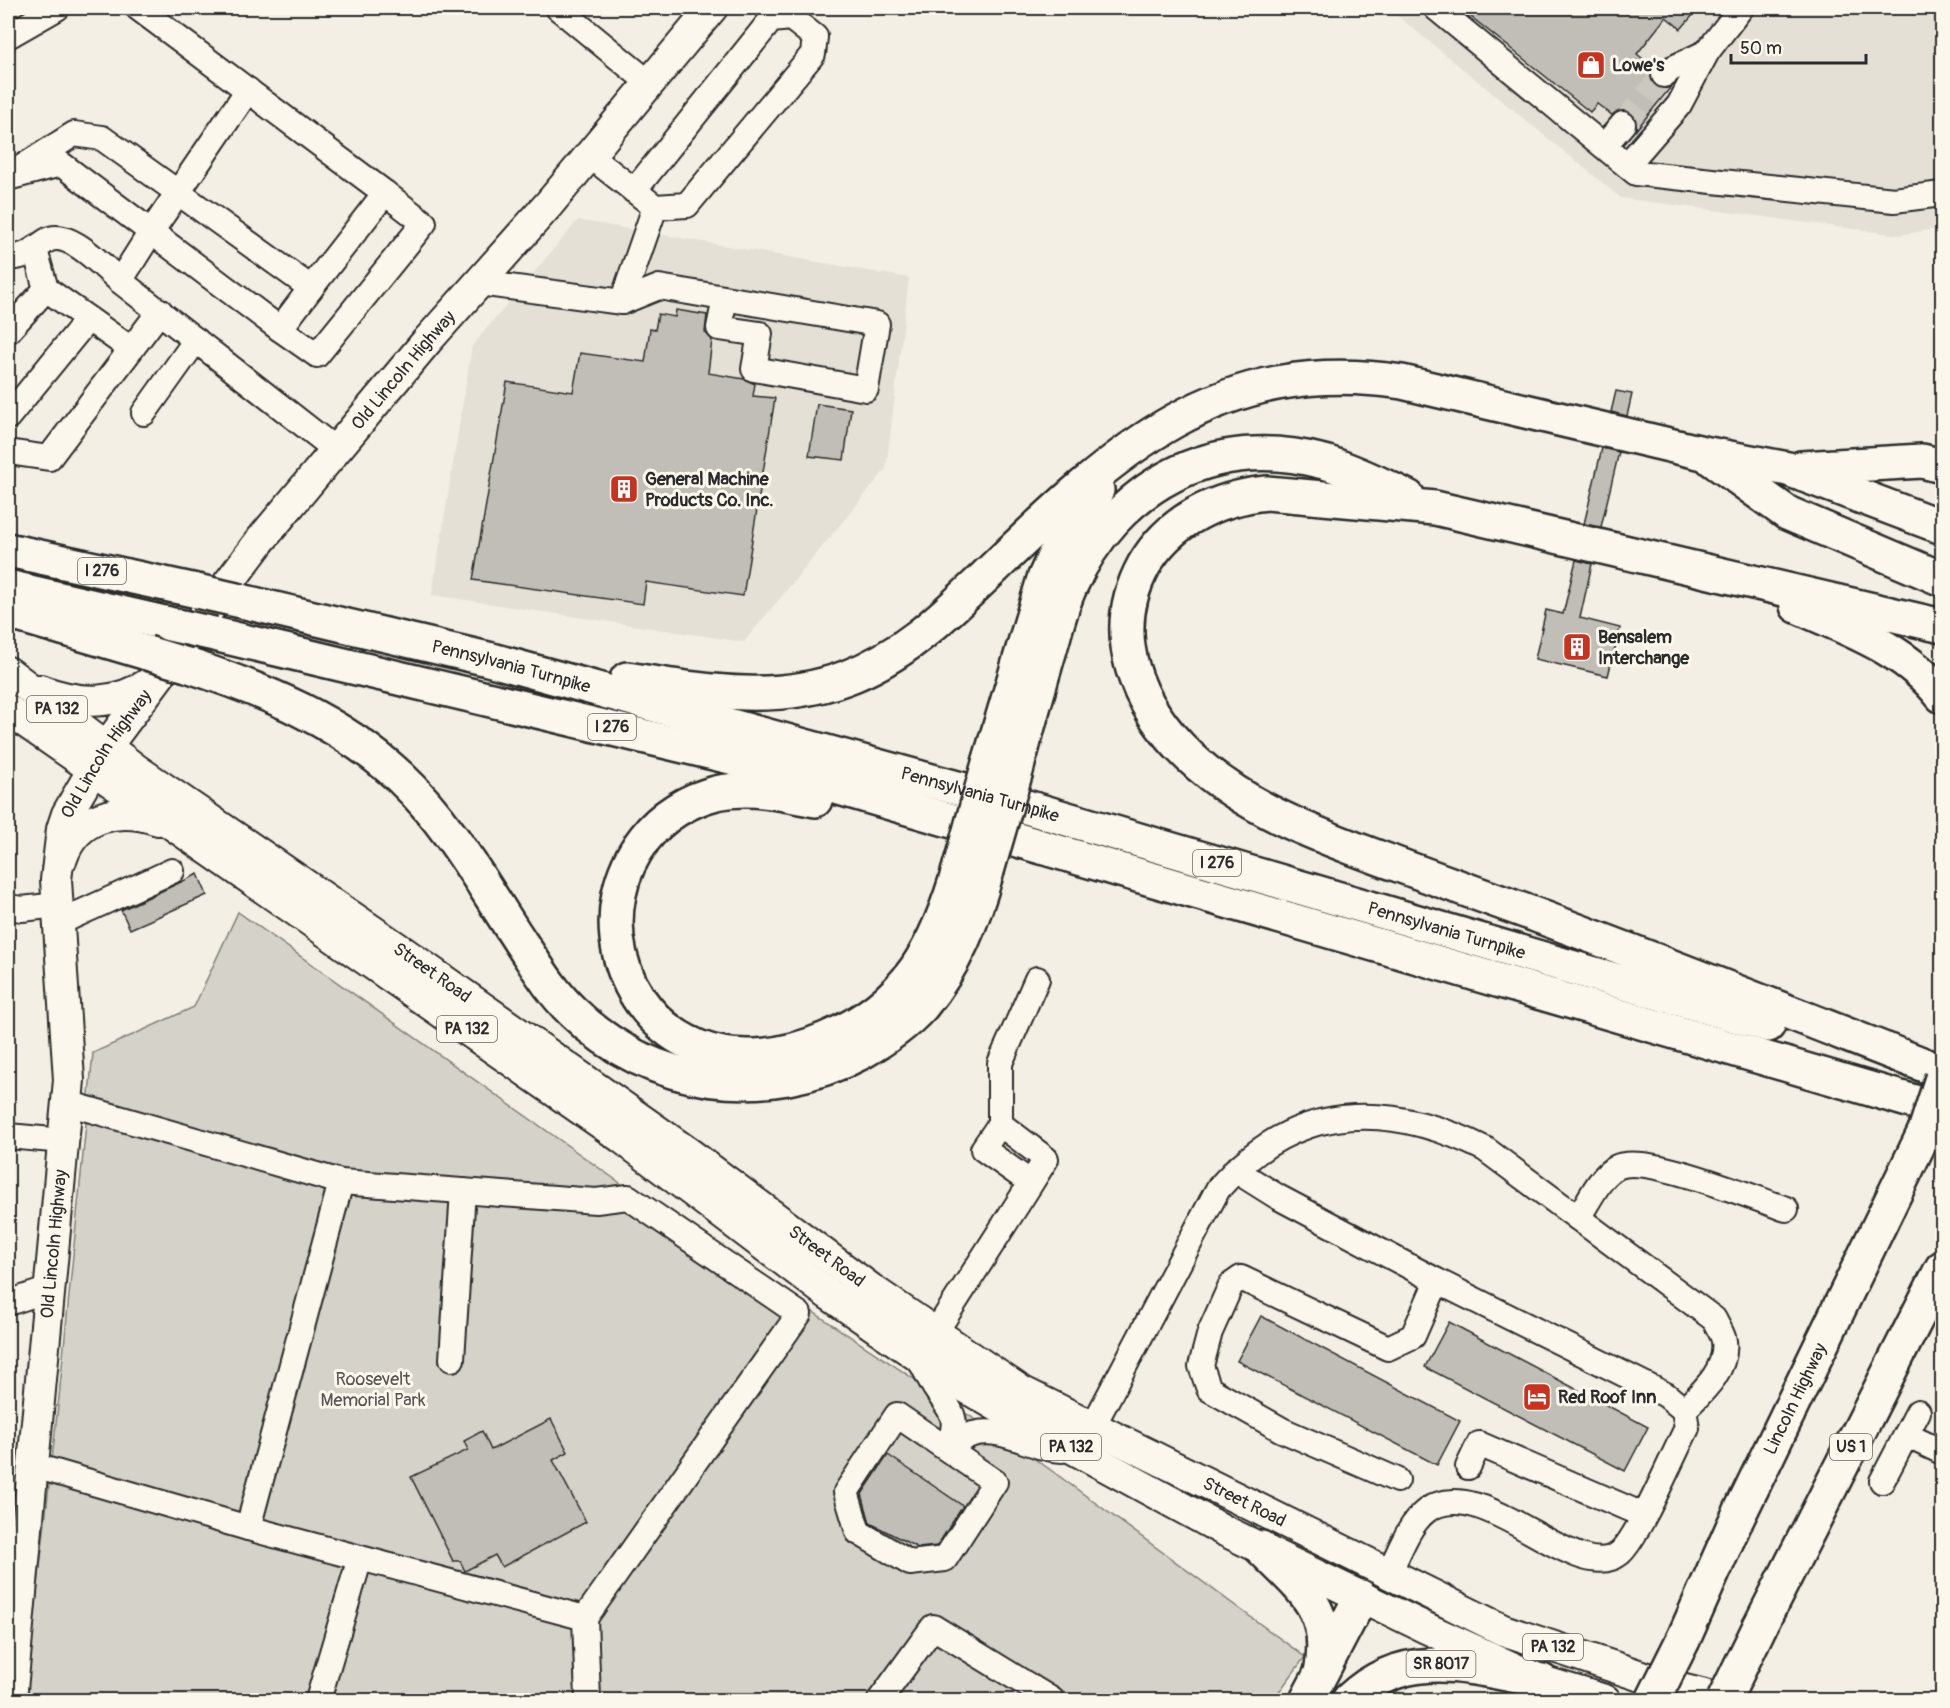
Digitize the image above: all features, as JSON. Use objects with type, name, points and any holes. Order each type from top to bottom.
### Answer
[{"type":"highway","points":[[488,659],[746,694],[795,692],[845,678],[893,656],[933,626],[1045,519],[1120,456],[1167,424],[1217,401],[1279,383],[1335,376],[1402,382],[1703,453],[1788,469],[1942,527]]},
{"type":"highway","points":[[1703,453],[1787,513],[1942,579]]},
{"type":"highway","points":[[1003,767],[1081,563],[1111,521],[1131,500],[1154,484],[1203,463],[1253,454],[1278,455],[1325,462],[1435,508]]},
{"type":"highway","points":[[1005,836],[766,791],[733,791],[702,797],[674,811],[660,822],[636,849],[628,864],[621,880],[614,915],[621,964],[636,994],[669,1031],[698,1047],[727,1055],[745,1056],[791,1051],[816,1044],[861,1021],[900,990],[929,949],[974,867],[1003,767],[1044,579],[1072,525],[1120,456]]},
{"type":"highway","points":[[1788,469],[1922,461],[1942,466]]},
{"type":"highway","points":[[1927,1133],[1942,1075],[1644,956],[1304,828],[1241,795],[1215,777],[1170,736],[1154,716],[1134,678],[1127,640],[1127,621],[1134,587],[1148,558],[1170,532],[1198,512],[1230,499],[1249,495],[1284,494],[1435,508],[1740,581],[1875,609],[1942,626]]},
{"type":"highway","name":"Pennsylvania Turnpike","points":[[8,550],[241,601],[488,659],[1030,808],[1942,1075]]},
{"type":"highway","points":[[1740,581],[1878,642],[1930,679],[1942,696]]},
{"type":"highway","name":"Pennsylvania Turnpike","points":[[8,588],[214,634],[747,761],[1005,836],[1927,1133]]},
{"type":"highway","points":[[8,612],[164,665],[295,705],[351,737],[402,779],[444,827],[541,973],[571,1010],[589,1027],[636,1058],[685,1076],[739,1083],[797,1077],[825,1069],[876,1044],[920,1008],[953,963],[975,913],[974,867]]},
{"type":"highway","name":"Lincoln Highway","points":[[1653,1701],[1733,1527],[1942,1101]]},
{"type":"highway","name":"US 1","points":[[1724,1701],[1942,1268]]},
{"type":"highway","points":[[1261,1548],[1305,1593],[1320,1617],[1325,1645],[1320,1692]]},
{"type":"highway","points":[[1320,1692],[1371,1601]]},
{"type":"highway","name":"SR 8017","points":[[1349,1701],[1374,1680],[1393,1671],[1431,1664],[1542,1681]]},
{"type":"main road","name":"Old Lincoln Highway","points":[[10,1701],[68,1103],[67,1029],[56,875],[62,829],[73,800],[99,758],[164,665],[260,541],[712,8]]},
{"type":"main road","points":[[11,674],[63,699],[91,702],[114,700],[134,694],[164,665]]},
{"type":"main road","name":"Street Road","points":[[11,674],[166,823],[622,1138],[828,1294],[919,1358],[1084,1439],[1389,1574],[1503,1630],[1655,1681],[1724,1701]]},
{"type":"main road","name":"Street Road","points":[[8,710],[99,758],[690,1154],[853,1276],[1021,1391],[1084,1439],[1261,1548],[1542,1681],[1605,1701]]},
{"type":"main road","points":[[56,875],[67,843],[75,832],[90,822],[123,814],[142,815],[166,823]]},
{"type":"main road","points":[[1371,1601],[1389,1574]]},
{"type":"street","points":[[8,36],[57,8]]},
{"type":"street","points":[[8,177],[61,164],[317,355],[424,223],[138,8]]},
{"type":"street","points":[[558,8],[648,82]]},
{"type":"street","points":[[1436,8],[1636,172],[1894,200],[1942,194]]},
{"type":"street","points":[[1627,165],[1679,105],[1707,52],[1741,8]]},
{"type":"street","points":[[589,155],[634,191],[655,207],[687,205],[813,54],[815,37],[791,18],[771,21],[634,191]]},
{"type":"street","points":[[1664,75],[1671,69],[1707,52]]},
{"type":"street","points":[[120,281],[151,231],[248,90]]},
{"type":"street","points":[[1604,146],[1623,124]]},
{"type":"street","points":[[8,177],[74,134],[102,138],[311,288]]},
{"type":"street","points":[[280,329],[385,193]]},
{"type":"street","points":[[622,302],[655,207]]},
{"type":"street","points":[[8,256],[17,258],[35,250],[48,240],[60,237],[74,243],[336,450]]},
{"type":"street","points":[[35,250],[46,289],[131,350]]},
{"type":"street","points":[[479,283],[622,302],[659,287],[725,298],[877,324],[866,389],[754,369],[760,334],[719,328],[725,298]]},
{"type":"street","points":[[8,331],[46,289]]},
{"type":"street","points":[[8,452],[49,458],[160,311]]},
{"type":"street","points":[[8,417],[88,319]]},
{"type":"street","points":[[144,413],[196,340]]},
{"type":"street","points":[[8,907],[57,914],[172,871]]},
{"type":"street","points":[[948,1448],[955,1428],[950,1407],[935,1388],[919,1358],[1046,1159],[1000,1124],[1000,1063],[1037,979]]},
{"type":"street","points":[[68,1103],[341,1182],[596,1201],[628,1197],[799,1314],[585,1618],[588,1701]]},
{"type":"street","points":[[948,1448],[971,1434],[990,1432],[1010,1435],[1049,1449],[1084,1439],[1218,1189],[1258,1150],[1312,1124],[1361,1116],[1408,1119],[1452,1132],[1485,1149],[1714,1319],[1724,1342],[1719,1367],[1709,1385],[1684,1410]]},
{"type":"street","points":[[8,1136],[64,1141]]},
{"type":"street","points":[[1578,1218],[1606,1176],[1616,1167],[1632,1164],[1665,1169],[1786,1209]]},
{"type":"street","points":[[1235,1170],[1278,1197],[1437,1281],[1666,1395],[1684,1410],[1687,1428],[1643,1515],[1619,1553],[1609,1559],[1596,1560],[1584,1557],[1479,1506],[1451,1501],[1437,1504],[1424,1512],[1414,1523],[1389,1574]]},
{"type":"street","points":[[248,1528],[341,1182]]},
{"type":"street","points":[[452,1359],[463,1191]]},
{"type":"street","points":[[1397,1480],[1282,1430],[1209,1389],[1201,1366],[1210,1332],[1231,1285],[1240,1278],[1388,1348],[1413,1336],[1437,1281]]},
{"type":"street","points":[[8,1303],[50,1289]]},
{"type":"street","points":[[1882,1481],[1918,1412]]},
{"type":"street","points":[[897,1415],[948,1448],[995,1482],[945,1559],[910,1563],[858,1532],[846,1492],[897,1415]]},
{"type":"street","points":[[1906,1435],[1942,1452]]},
{"type":"street","points":[[1468,1467],[1479,1444],[1643,1515]]},
{"type":"street","points":[[34,1466],[248,1528],[585,1618]]},
{"type":"street","points":[[318,1701],[360,1558]]},
{"type":"street","points":[[880,1701],[933,1627],[1052,1701]]},
{"type":"shaded area","points":[[1388,8],[1942,8],[1942,228],[1899,235],[1621,198]]},
{"type":"shaded area","points":[[578,220],[909,278],[886,469],[744,642],[432,595],[472,346]]},
{"type":"green space","name":"Roosevelt Memorial Park","points":[[238,912],[640,1197],[1048,1468],[1305,1657],[1273,1700],[25,1700],[59,1397],[93,1053],[194,1007]]},
{"type":"building","name":"Lowe's","points":[[1460,8],[1699,8],[1681,29],[1666,17],[1637,54],[1653,67],[1650,77],[1654,85],[1660,89],[1670,88],[1636,130],[1637,120],[1632,113],[1619,110],[1612,115],[1597,104],[1590,112]]},
{"type":"building","name":"General Machine Products Co. Inc.","points":[[676,310],[707,315],[705,332],[712,340],[708,373],[744,379],[755,384],[753,396],[775,398],[743,596],[646,582],[643,604],[473,580],[507,382],[573,392],[580,353],[645,362],[650,329],[655,330],[658,314],[675,317]]},
{"type":"building","points":[[1616,391],[1632,394],[1627,416],[1611,412]]},
{"type":"building","points":[[817,404],[851,409],[844,460],[809,456]]},
{"type":"building","points":[[1602,448],[1619,452],[1601,527],[1584,524]]},
{"type":"building","name":"Bensalem Interchange","points":[[1576,560],[1592,564],[1580,618],[1620,628],[1608,676],[1535,659],[1546,610],[1563,614]]},
{"type":"building","points":[[198,874],[207,895],[130,929],[121,910]]},
{"type":"building","points":[[1261,1316],[1460,1421],[1437,1465],[1237,1361]]},
{"type":"building","name":"Red Roof Inn","points":[[1449,1322],[1648,1427],[1625,1471],[1425,1367]]},
{"type":"building","points":[[551,1419],[568,1452],[553,1460],[586,1522],[502,1567],[495,1555],[465,1571],[460,1561],[453,1561],[411,1477],[468,1450],[464,1441],[482,1431],[491,1450]]},
{"type":"building","points":[[888,1455],[963,1506],[937,1546],[918,1548],[870,1523],[862,1494]]},
{"type":"tunnel","points":[[1623,124],[1664,75]]},
{"type":"place","name":"Lowe's","points":[[1591,65]]},
{"type":"place","name":"General Machine Products Co. Inc.","points":[[624,489]]},
{"type":"place","name":"Bensalem Interchange","points":[[1577,647]]},
{"type":"place","name":"Red Roof Inn","points":[[1537,1397]]}]
